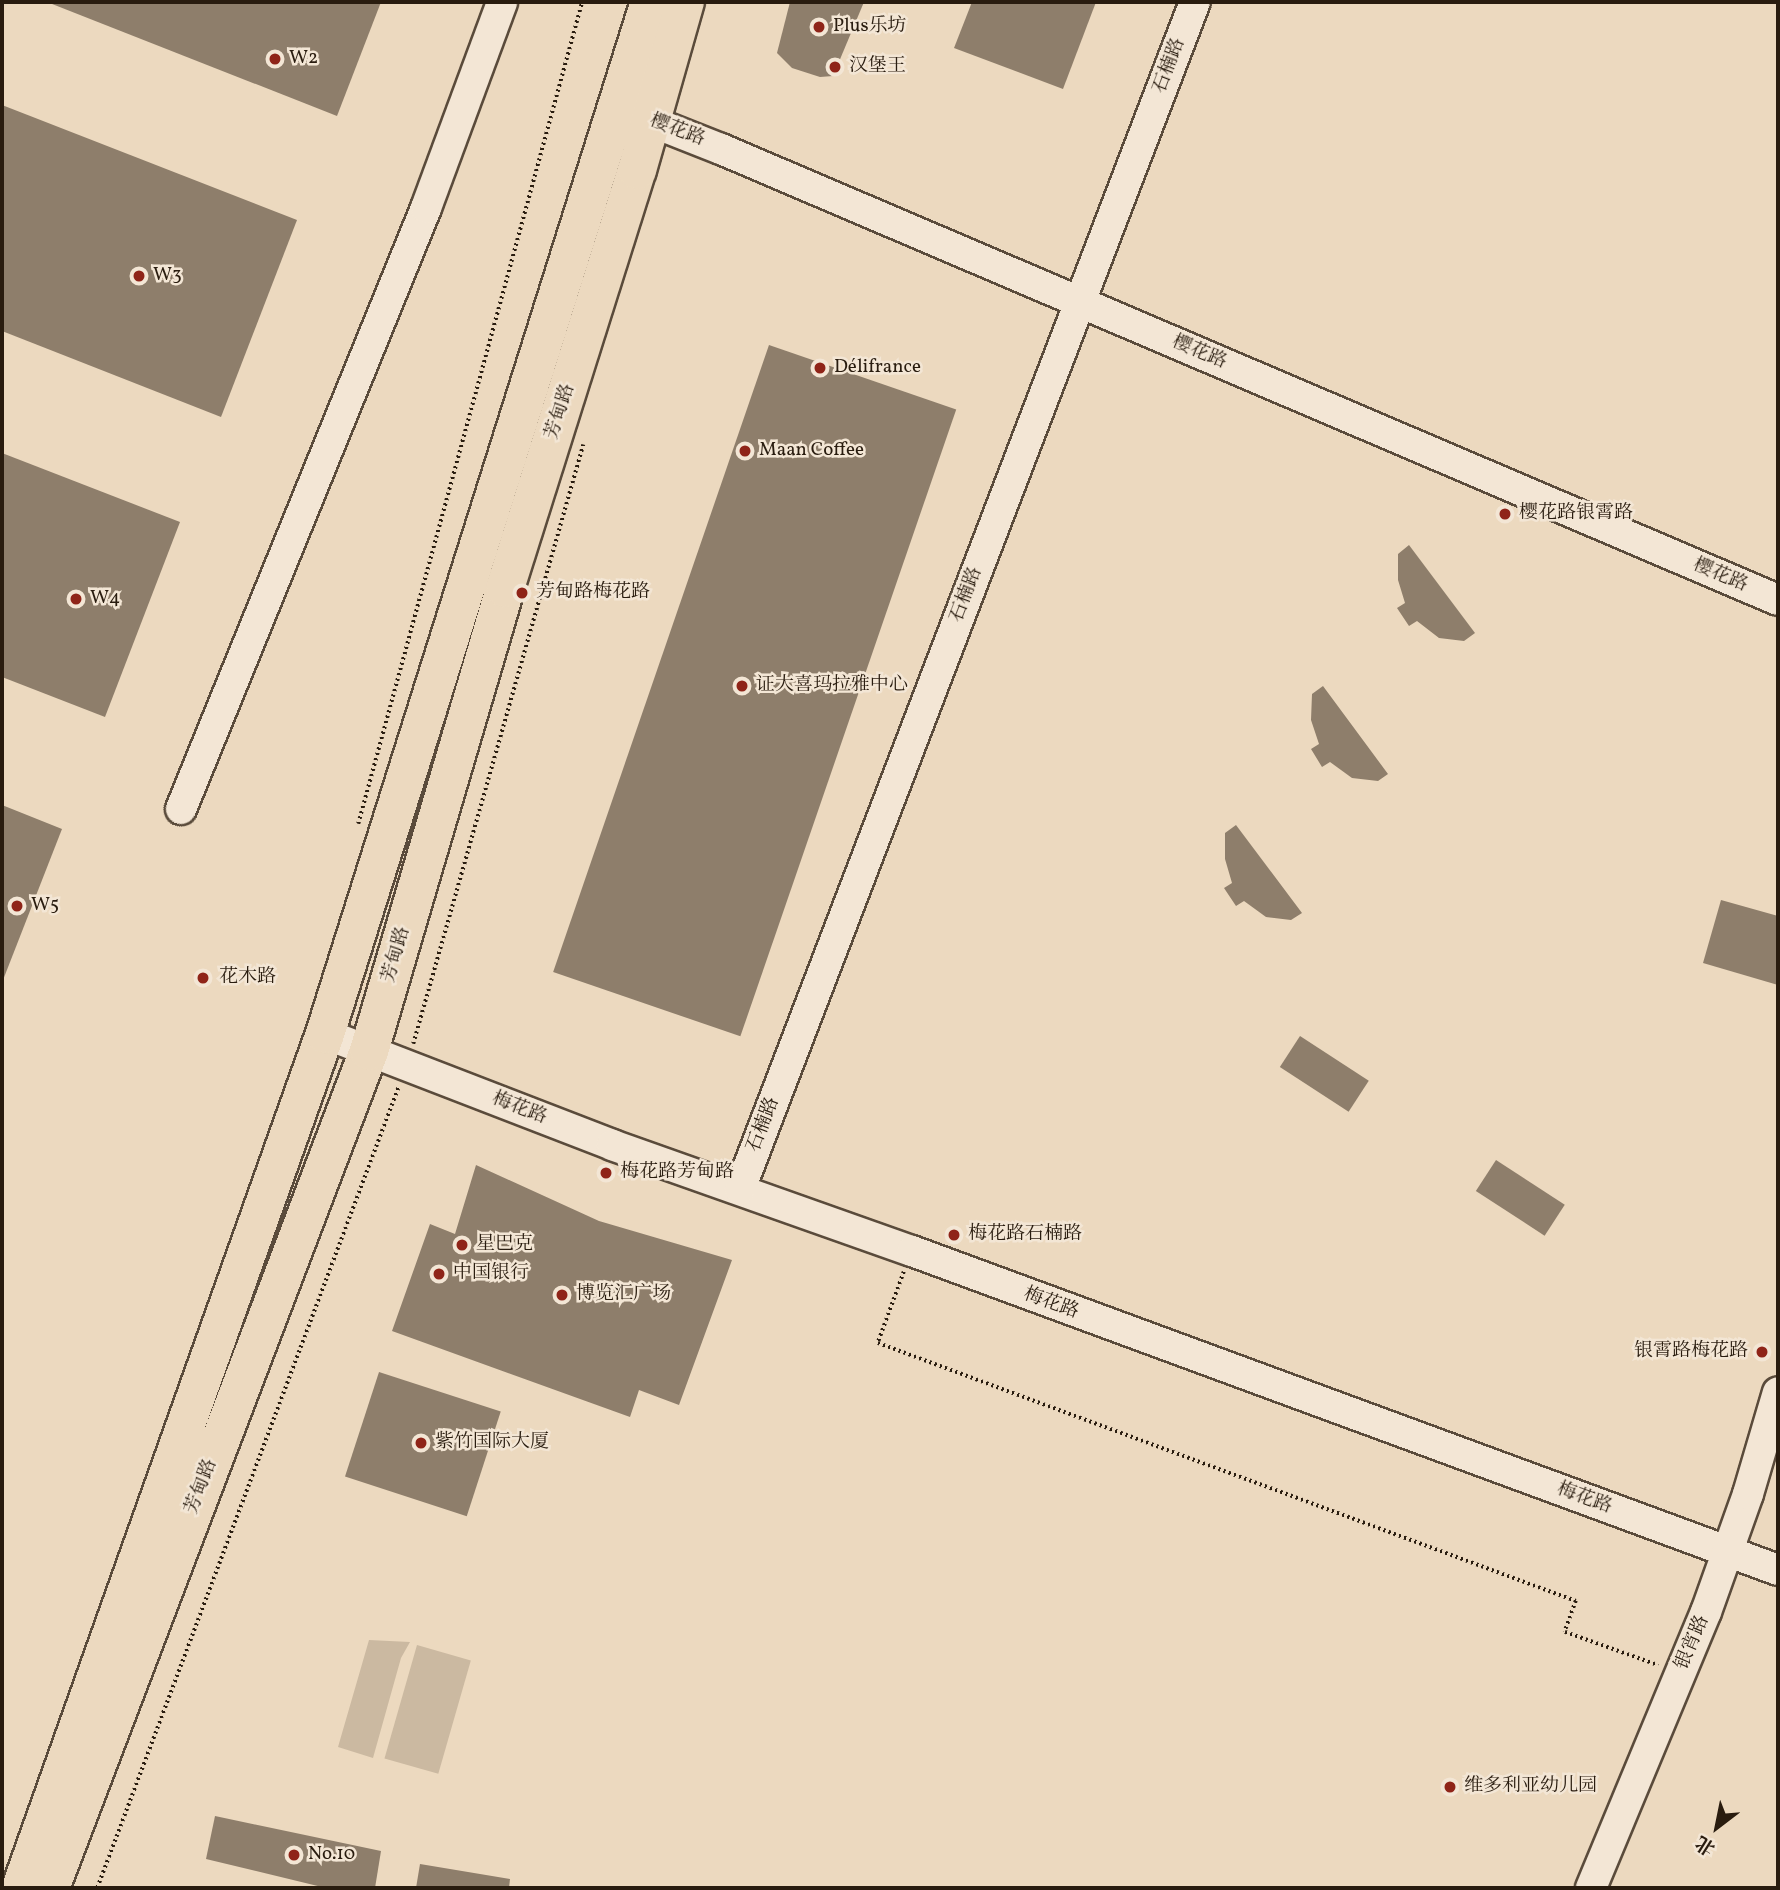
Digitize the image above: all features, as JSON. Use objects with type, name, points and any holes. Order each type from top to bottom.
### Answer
[{"type":"main road","name":"芳甸路","points":[[50,1888],[369,1051],[505,588],[635,115],[650,2]]},
{"type":"main road","name":"芳甸路","points":[[21,1888],[209,1367],[325,1034],[635,115],[685,2]]},
{"type":"street","points":[[181,809],[426,208],[502,2]]},
{"type":"street","name":"石楠路","points":[[740,1189],[1195,2]]},
{"type":"street","name":"樱花路","points":[[635,115],[1778,600]]},
{"type":"street","name":"梅花路","points":[[325,1034],[612,1145],[912,1251],[1778,1570]]},
{"type":"street","name":"银宵路","points":[[1591,1888],[1728,1552],[1778,1392]]},
{"type":"path","points":[[356,833],[582,2]]},
{"type":"path","points":[[912,1251],[878,1343],[1576,1601],[1565,1633],[1680,1673]]},
{"type":"shaded area","points":[[369,1640],[410,1642],[401,1658],[373,1758],[338,1747]]},
{"type":"shaded area","points":[[417,1645],[471,1660],[438,1774],[384,1758]]},
{"type":"building","name":"W2","points":[[47,2],[381,2],[337,116]]},
{"type":"building","name":"Plus乐坊","points":[[790,2],[864,2],[833,76],[820,77],[792,68],[777,53]]},
{"type":"building","points":[[972,2],[1096,2],[1063,89],[954,48]]},
{"type":"building","name":"W3","points":[[2,105],[297,220],[221,417],[2,331]]},
{"type":"building","name":"证大喜玛拉雅中心","points":[[769,345],[956,409],[740,1036],[553,972]]},
{"type":"building","name":"W4","points":[[2,453],[180,522],[105,717],[2,677]]},
{"type":"building","points":[[1409,545],[1475,633],[1464,641],[1439,638],[1417,621],[1409,626],[1397,608],[1405,603],[1398,580],[1398,554]]},
{"type":"building","points":[[1323,686],[1388,774],[1378,781],[1352,778],[1330,762],[1322,767],[1311,749],[1319,744],[1311,720],[1312,694]]},
{"type":"building","name":"W5","points":[[2,805],[62,829],[3,980],[2,980]]},
{"type":"building","points":[[1236,825],[1302,913],[1291,920],[1266,917],[1244,901],[1236,906],[1224,888],[1232,883],[1225,859],[1225,833]]},
{"type":"building","points":[[1721,900],[1778,916],[1778,985],[1703,963]]},
{"type":"building","points":[[1300,1036],[1369,1081],[1349,1112],[1280,1067]]},
{"type":"building","points":[[1496,1160],[1565,1205],[1545,1236],[1476,1191]]},
{"type":"building","name":"博览汇广场","points":[[476,1165],[599,1221],[732,1260],[679,1405],[639,1390],[630,1417],[392,1331],[430,1224],[455,1234]]},
{"type":"building","name":"紫竹国际大厦","points":[[379,1372],[501,1412],[467,1516],[345,1477]]},
{"type":"building","name":"No.10","points":[[215,1816],[381,1851],[375,1888],[326,1888],[206,1859]]},
{"type":"building","points":[[420,1864],[510,1879],[509,1888],[416,1888]]},
{"type":"place","name":"Plus乐坊","points":[[819,27]]},
{"type":"place","name":"W2","points":[[275,59]]},
{"type":"place","name":"汉堡王","points":[[835,67]]},
{"type":"place","name":"W3","points":[[139,276]]},
{"type":"place","name":"Délifrance","points":[[820,368]]},
{"type":"place","name":"Maan Coffee","points":[[745,451]]},
{"type":"place","name":"樱花路银霄路","points":[[1505,514]]},
{"type":"place","name":"芳甸路梅花路","points":[[522,593]]},
{"type":"place","name":"W4","points":[[76,599]]},
{"type":"place","name":"证大喜玛拉雅中心","points":[[742,686]]},
{"type":"place","name":"W5","points":[[17,906]]},
{"type":"place","name":"花木路","points":[[203,978]]},
{"type":"place","name":"梅花路芳甸路","points":[[606,1173]]},
{"type":"place","name":"梅花路石楠路","points":[[954,1235]]},
{"type":"place","name":"星巴克","points":[[462,1245]]},
{"type":"place","name":"中国银行","points":[[439,1274]]},
{"type":"place","name":"博览汇广场","points":[[562,1295]]},
{"type":"place","name":"银霄路梅花路","points":[[1762,1352]]},
{"type":"place","name":"紫竹国际大厦","points":[[421,1443]]},
{"type":"place","name":"维多利亚幼儿园","points":[[1450,1787]]},
{"type":"place","name":"No.10","points":[[294,1855]]}]
